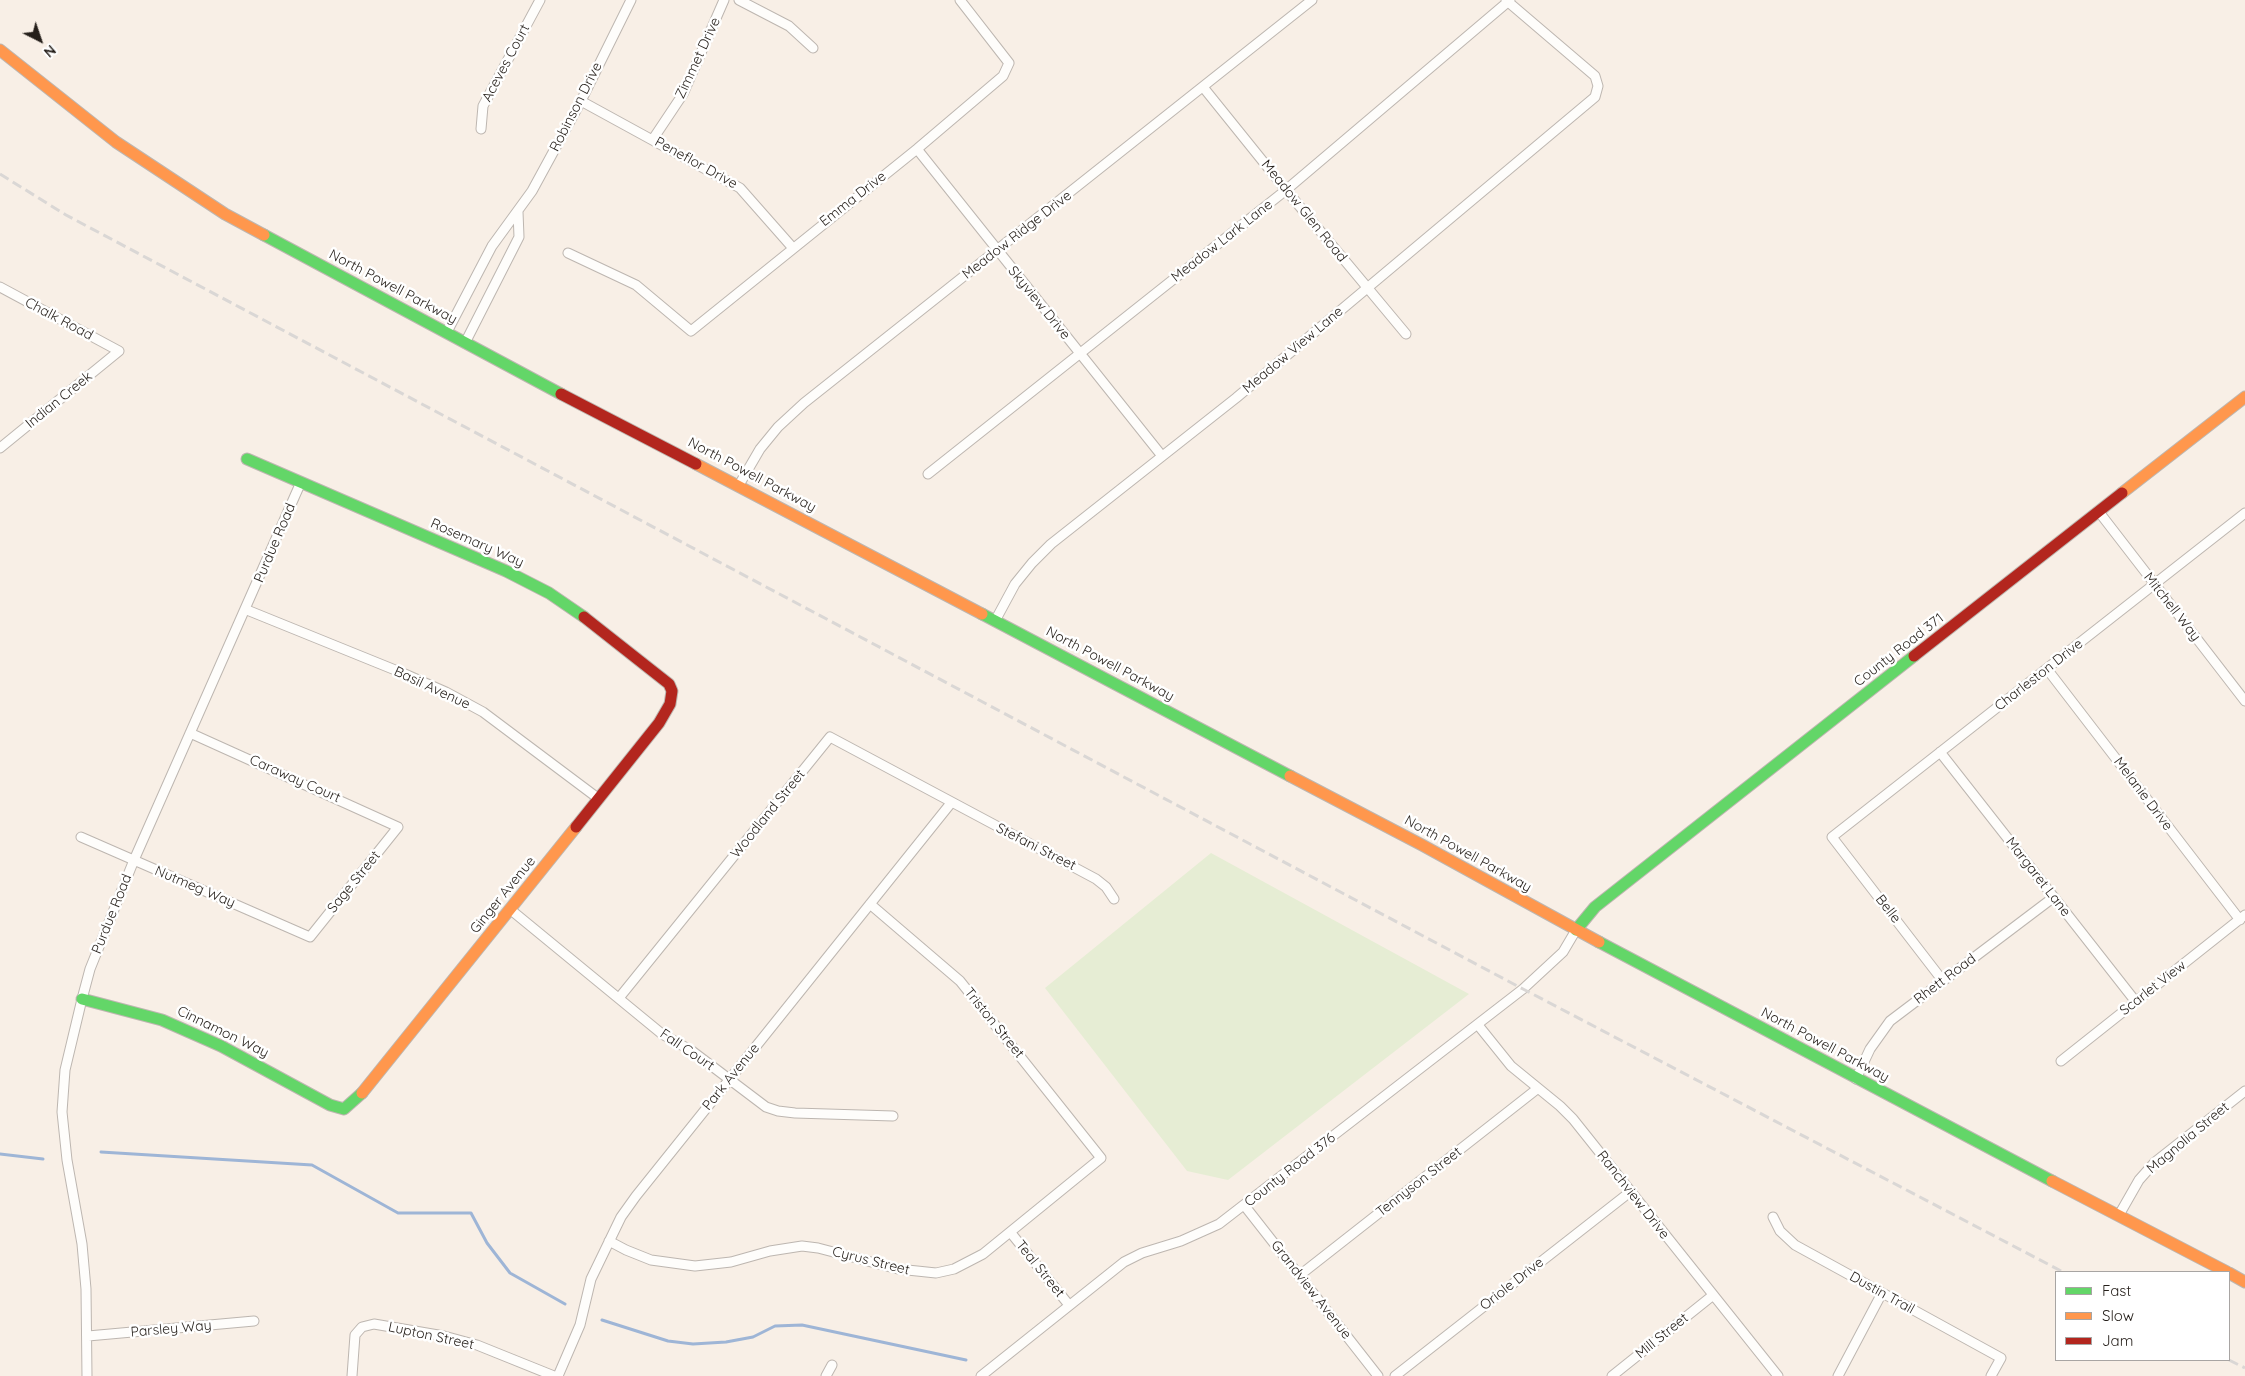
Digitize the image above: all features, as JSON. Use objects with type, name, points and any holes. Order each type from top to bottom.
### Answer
[{"type":"main road","name":"North Powell Parkway","points":[[0,50],[116,142],[225,214],[466,343],[1422,845],[1576,930],[1856,1079],[2224,1271]]},
{"type":"main road","name":"County Road 371","points":[[1576,930],[1595,906],[2245,396]]},
{"type":"main road","name":"Rosemary Way","points":[[247,459],[506,571],[549,593],[596,625],[663,679],[672,691]]},
{"type":"main road","name":"Ginger Avenue","points":[[344,1109],[354,1102],[367,1088],[659,723],[670,704],[672,691]]},
{"type":"main road","name":"Cinnamon Way","points":[[82,999],[162,1020],[221,1046],[330,1105],[344,1109]]},
{"type":"main road","name":"North Powell Parkway","points":[[2230,1274],[2245,1282]]},
{"type":"street","name":"Aceves Court","points":[[481,129],[483,106],[540,0]]},
{"type":"street","name":"Robinson Drive","points":[[447,332],[492,246],[532,191],[581,101],[631,0]]},
{"type":"street","name":"Zimmet Drive","points":[[653,139],[683,94],[724,0]]},
{"type":"street","points":[[739,0],[789,26],[813,48]]},
{"type":"street","name":"Emma Drive","points":[[568,253],[636,285],[691,331],[792,247],[917,149],[1004,76],[1009,63],[960,0]]},
{"type":"street","name":"Meadow Ridge Drive","points":[[739,485],[760,449],[778,427],[804,403],[1312,0]]},
{"type":"street","name":"Meadow View Lane","points":[[995,621],[1015,584],[1032,563],[1052,544],[1236,398],[1595,97],[1598,86],[1595,76],[1508,1]]},
{"type":"street","name":"Meadow Lark Lane","points":[[928,474],[1286,190],[1508,1]]},
{"type":"street","name":"Meadow Glen Road","points":[[1203,87],[1406,334]]},
{"type":"street","name":"Peneflor Drive","points":[[581,101],[740,188],[792,247]]},
{"type":"street","name":"Skyview Drive","points":[[917,149],[1162,456]]},
{"type":"street","points":[[466,343],[518,237],[518,212]]},
{"type":"street","name":"Chalk Road","points":[[0,287],[119,351]]},
{"type":"street","name":"Indian Creek","points":[[0,448],[119,351]]},
{"type":"street","name":"Purdue Road","points":[[87,1376],[88,1336],[82,1244],[67,1160],[62,1112],[65,1070],[90,969],[134,860],[301,482]]},
{"type":"street","name":"Mitchell Way","points":[[2099,512],[2245,701]]},
{"type":"street","name":"Charleston Drive","points":[[1832,837],[2245,513]]},
{"type":"street","name":"Basil Avenue","points":[[246,610],[413,678],[483,712],[598,799]]},
{"type":"street","name":"Melanie Drive","points":[[2047,668],[2242,918]]},
{"type":"street","name":"Caraway Court","points":[[190,733],[398,827]]},
{"type":"street","name":"Woodland Street","points":[[619,998],[830,737],[951,803]]},
{"type":"street","name":"Margaret Lane","points":[[1940,752],[2136,1002]]},
{"type":"street","name":"Stefani Street","points":[[951,803],[1096,879],[1106,887],[1114,899]]},
{"type":"street","name":"Park Avenue","points":[[558,1376],[580,1325],[591,1279],[621,1218],[636,1196],[951,803]]},
{"type":"street","name":"Sage Street","points":[[310,936],[398,827]]},
{"type":"street","name":"Nutmeg Way","points":[[81,837],[310,936]]},
{"type":"street","name":"Belle","points":[[1832,837],[1943,981]]},
{"type":"street","name":"Rhett Road","points":[[1856,1079],[1870,1049],[1890,1021],[2054,897]]},
{"type":"street","name":"Triston Street","points":[[870,904],[960,981],[1101,1158]]},
{"type":"street","name":"Fall Court","points":[[511,910],[662,1034],[692,1051],[766,1106],[778,1111],[795,1113],[893,1116]]},
{"type":"street","name":"Scarlet View","points":[[2061,1061],[2242,918]]},
{"type":"street","name":"County Road 376","points":[[981,1376],[1124,1262],[1142,1253],[1181,1241],[1219,1224],[1523,989],[1563,952],[1576,930]]},
{"type":"street","name":"Ranchview Drive","points":[[1478,1025],[1511,1066],[1573,1119],[1712,1296],[1778,1376]]},
{"type":"street","name":"Tennyson Street","points":[[1300,1275],[1537,1089]]},
{"type":"street","name":"Magnolia Street","points":[[2119,1215],[2139,1180],[2155,1162],[2245,1091]]},
{"type":"street","name":"Cyrus Street","points":[[609,1241],[651,1260],[695,1266],[731,1262],[770,1251],[802,1246],[818,1248],[898,1269],[936,1273],[954,1270],[969,1263],[1011,1232],[1101,1158]]},
{"type":"street","name":"Oriole Drive","points":[[1395,1376],[1630,1192]]},
{"type":"street","name":"Grandview Avenue","points":[[1244,1205],[1378,1376]]},
{"type":"street","name":"Dustin Trail","points":[[1774,1217],[1780,1231],[1795,1245],[2001,1358],[1991,1376]]},
{"type":"street","name":"Teal Street","points":[[1011,1232],[1069,1305]]},
{"type":"street","points":[[1838,1376],[1882,1293]]},
{"type":"street","name":"Mill Street","points":[[1612,1376],[1712,1296]]},
{"type":"street","name":"Parsley Way","points":[[88,1336],[254,1321]]},
{"type":"street","name":"Lupton Street","points":[[352,1376],[355,1335],[362,1326],[374,1324],[444,1336],[477,1345],[554,1376]]},
{"type":"street","points":[[826,1376],[832,1365]]},
{"type":"green space","points":[[1211,853],[1469,994],[1228,1180],[1187,1171],[1045,988]]},
{"type":"waterway","points":[[101,1152],[312,1165],[398,1213],[471,1213],[487,1243],[510,1273],[565,1304]]},
{"type":"waterway","points":[[0,1154],[43,1159]]},
{"type":"waterway","points":[[602,1320],[668,1341],[693,1344],[726,1342],[753,1337],[775,1326],[802,1325],[966,1360]]},
{"type":"railway","points":[[0,174],[66,215],[1523,989],[2061,1271]]},
{"type":"railway","points":[[2230,1360],[2245,1368]]},
{"type":"traffic: fast","points":[[264,235],[561,394]]},
{"type":"traffic: fast","points":[[247,459],[506,571],[549,593],[584,617]]},
{"type":"traffic: fast","points":[[982,614],[1290,776]]},
{"type":"traffic: fast","points":[[1576,930],[1595,907],[1914,656]]},
{"type":"traffic: fast","points":[[1599,942],[2052,1181]]},
{"type":"traffic: fast","points":[[82,999],[162,1020],[221,1046],[330,1105],[344,1109],[362,1093]]},
{"type":"traffic: slow","points":[[0,50],[116,142],[225,214],[264,235]]},
{"type":"traffic: slow","points":[[2122,493],[2245,397]]},
{"type":"traffic: slow","points":[[696,464],[982,614]]},
{"type":"traffic: slow","points":[[1290,776],[1422,845],[1599,942]]},
{"type":"traffic: slow","points":[[362,1093],[576,827]]},
{"type":"traffic: slow","points":[[2052,1181],[2225,1271]]},
{"type":"traffic: slow","points":[[2230,1274],[2245,1282]]},
{"type":"traffic: jam","points":[[561,394],[696,464]]},
{"type":"traffic: jam","points":[[1914,656],[2122,493]]},
{"type":"traffic: jam","points":[[576,827],[659,723],[670,704],[672,691],[669,684],[584,617]]}]
